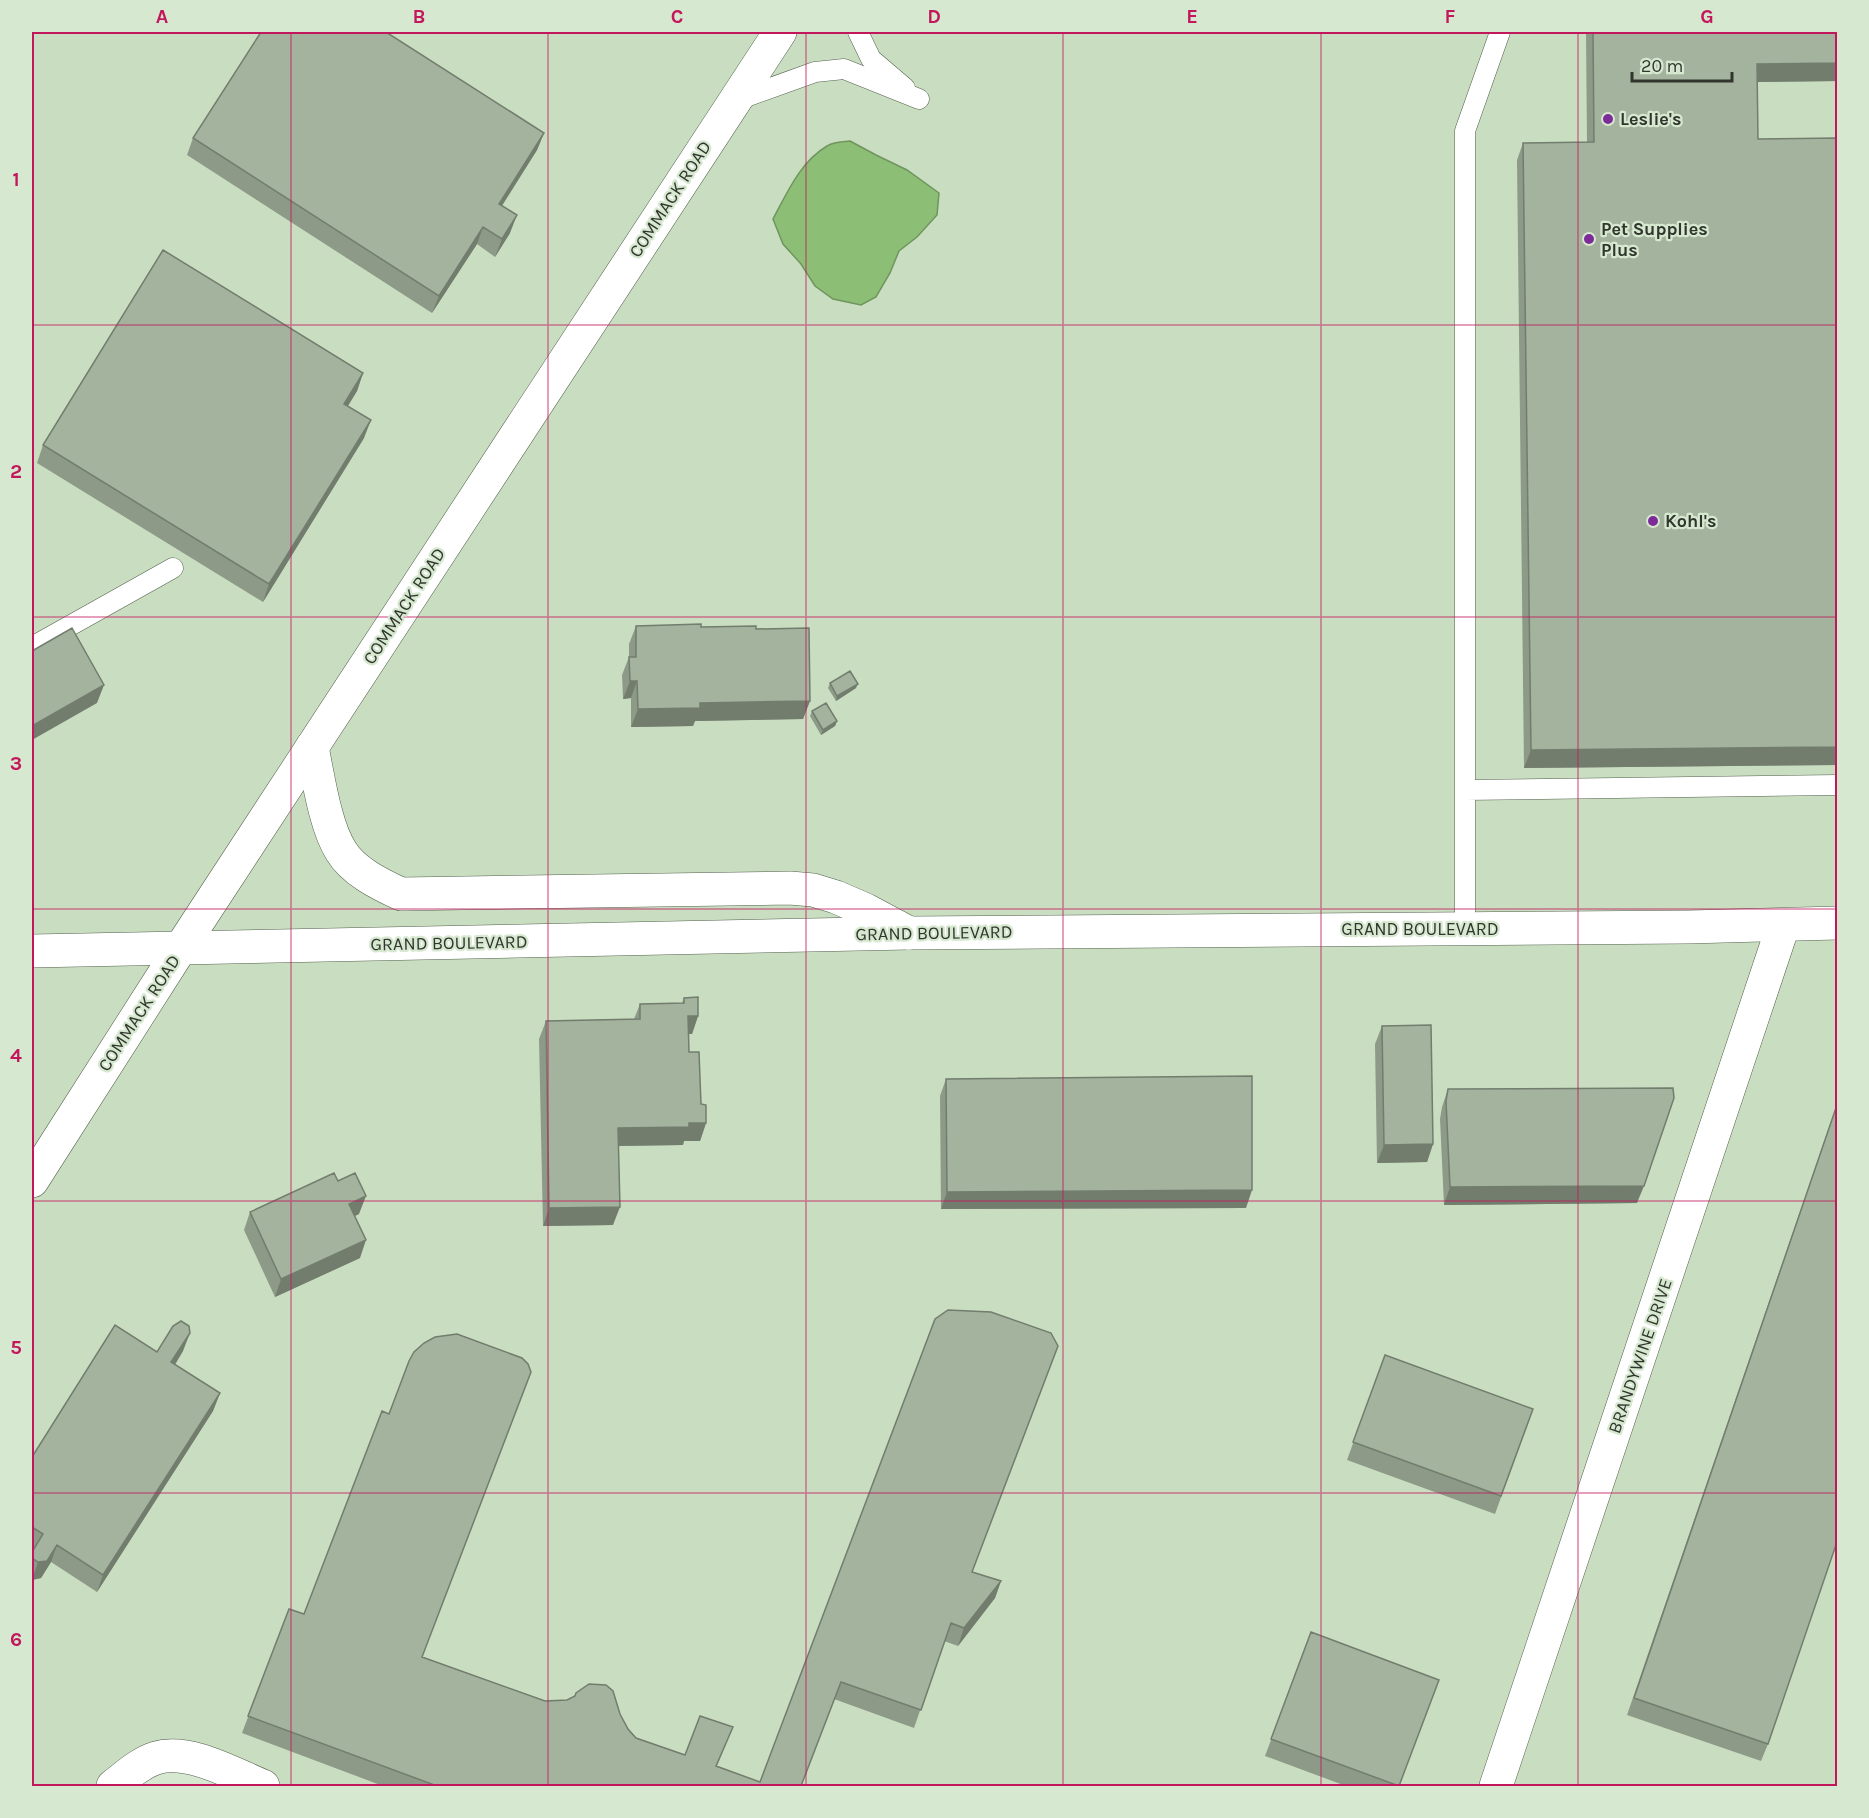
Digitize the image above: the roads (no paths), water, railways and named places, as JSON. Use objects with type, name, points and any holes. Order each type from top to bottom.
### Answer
[{"type":"street","name":"COMMACK ROAD","points":[[32,1181],[180,949],[780,32]]},
{"type":"street","points":[[312,747],[332,833],[341,852],[355,867],[380,885],[401,894],[790,888],[813,890],[866,910],[909,933]]},
{"type":"street","name":"GRAND BOULEVARD","points":[[32,951],[909,933],[1783,926],[1838,923]]},
{"type":"street","name":"BRANDYWINE DRIVE","points":[[1496,1786],[1783,926]]},
{"type":"street","points":[[113,1786],[135,1769],[156,1758],[174,1756],[194,1758],[263,1786]]},
{"type":"lane","points":[[734,101],[816,72],[844,69],[919,99],[871,59],[858,32]]},
{"type":"lane","points":[[1466,928],[1465,130],[1500,32]]},
{"type":"lane","points":[[32,647],[173,568]]},
{"type":"lane","points":[[1466,790],[1838,785]]},
{"type":"place","name":"Leslie's","points":[[1608,119]]},
{"type":"place","name":"Pet Supplies Plus","points":[[1589,239]]},
{"type":"place","name":"Kohl's","points":[[1653,521]]}]
